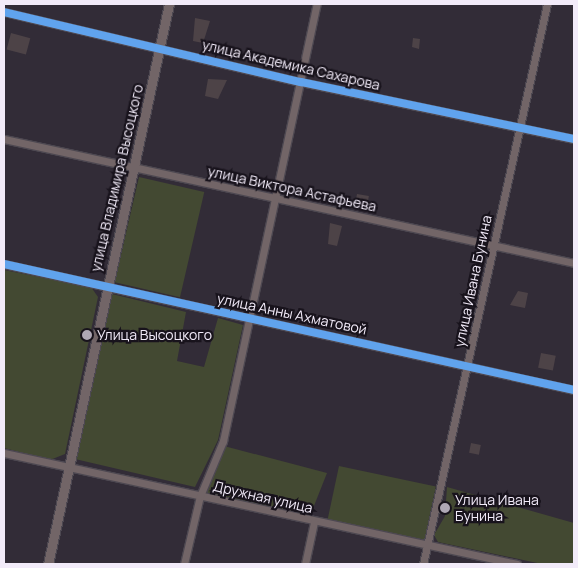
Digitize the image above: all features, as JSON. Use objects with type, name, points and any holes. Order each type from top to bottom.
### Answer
[{"type":"street","name":"улица Владимира Высоцкого","points":[[48,564],[105,286],[169,4]]},
{"type":"street","points":[[184,564],[200,496],[223,441],[251,318],[317,4]]},
{"type":"street","name":"улица Ивана Бунина","points":[[423,564],[547,4]]},
{"type":"street","name":"улица Академика Сахарова","points":[[4,12],[160,46],[301,82],[520,126],[574,139]]},
{"type":"street","name":"улица Виктора Астафьева","points":[[4,139],[574,263]]},
{"type":"street","name":"улица Анны Ахматовой","points":[[4,264],[468,365],[574,390]]},
{"type":"street","name":"Дружная улица","points":[[4,453],[314,522],[517,564]]},
{"type":"street","points":[[305,564],[314,522]]},
{"type":"green space","points":[[139,177],[204,192],[180,297],[115,282]]},
{"type":"green space","points":[[4,270],[91,287],[98,297],[65,454],[50,460],[4,448]]},
{"type":"green space","points":[[112,294],[186,312],[177,361],[204,367],[218,318],[243,325],[218,440],[195,487],[75,459]]},
{"type":"green space","points":[[224,446],[327,473],[310,516],[206,493]]},
{"type":"green space","points":[[339,466],[436,487],[424,540],[328,520]]},
{"type":"green space","points":[[447,487],[574,523],[574,564],[542,564],[438,542],[434,535],[445,516]]},
{"type":"building","points":[[195,18],[210,21],[203,43],[193,41]]},
{"type":"building","points":[[11,33],[30,38],[26,55],[7,49]]},
{"type":"building","points":[[413,38],[420,39],[419,49],[412,47]]},
{"type":"building","points":[[208,79],[227,80],[218,99],[205,96]]},
{"type":"building","points":[[357,194],[369,196],[367,207],[355,205]]},
{"type":"building","points":[[330,223],[342,226],[337,246],[328,244]]},
{"type":"building","points":[[518,291],[528,293],[525,308],[510,305]]},
{"type":"building","points":[[541,353],[556,356],[553,371],[538,368]]},
{"type":"building","points":[[471,443],[481,445],[479,455],[469,453]]},
{"type":"cycle path","points":[[4,12],[301,82],[574,139]]},
{"type":"cycle path","points":[[4,264],[574,390]]},
{"type":"place","name":"Улица Высоцкого","points":[[87,335]]},
{"type":"place","name":"Улица Ивана Бунина","points":[[445,508]]}]
